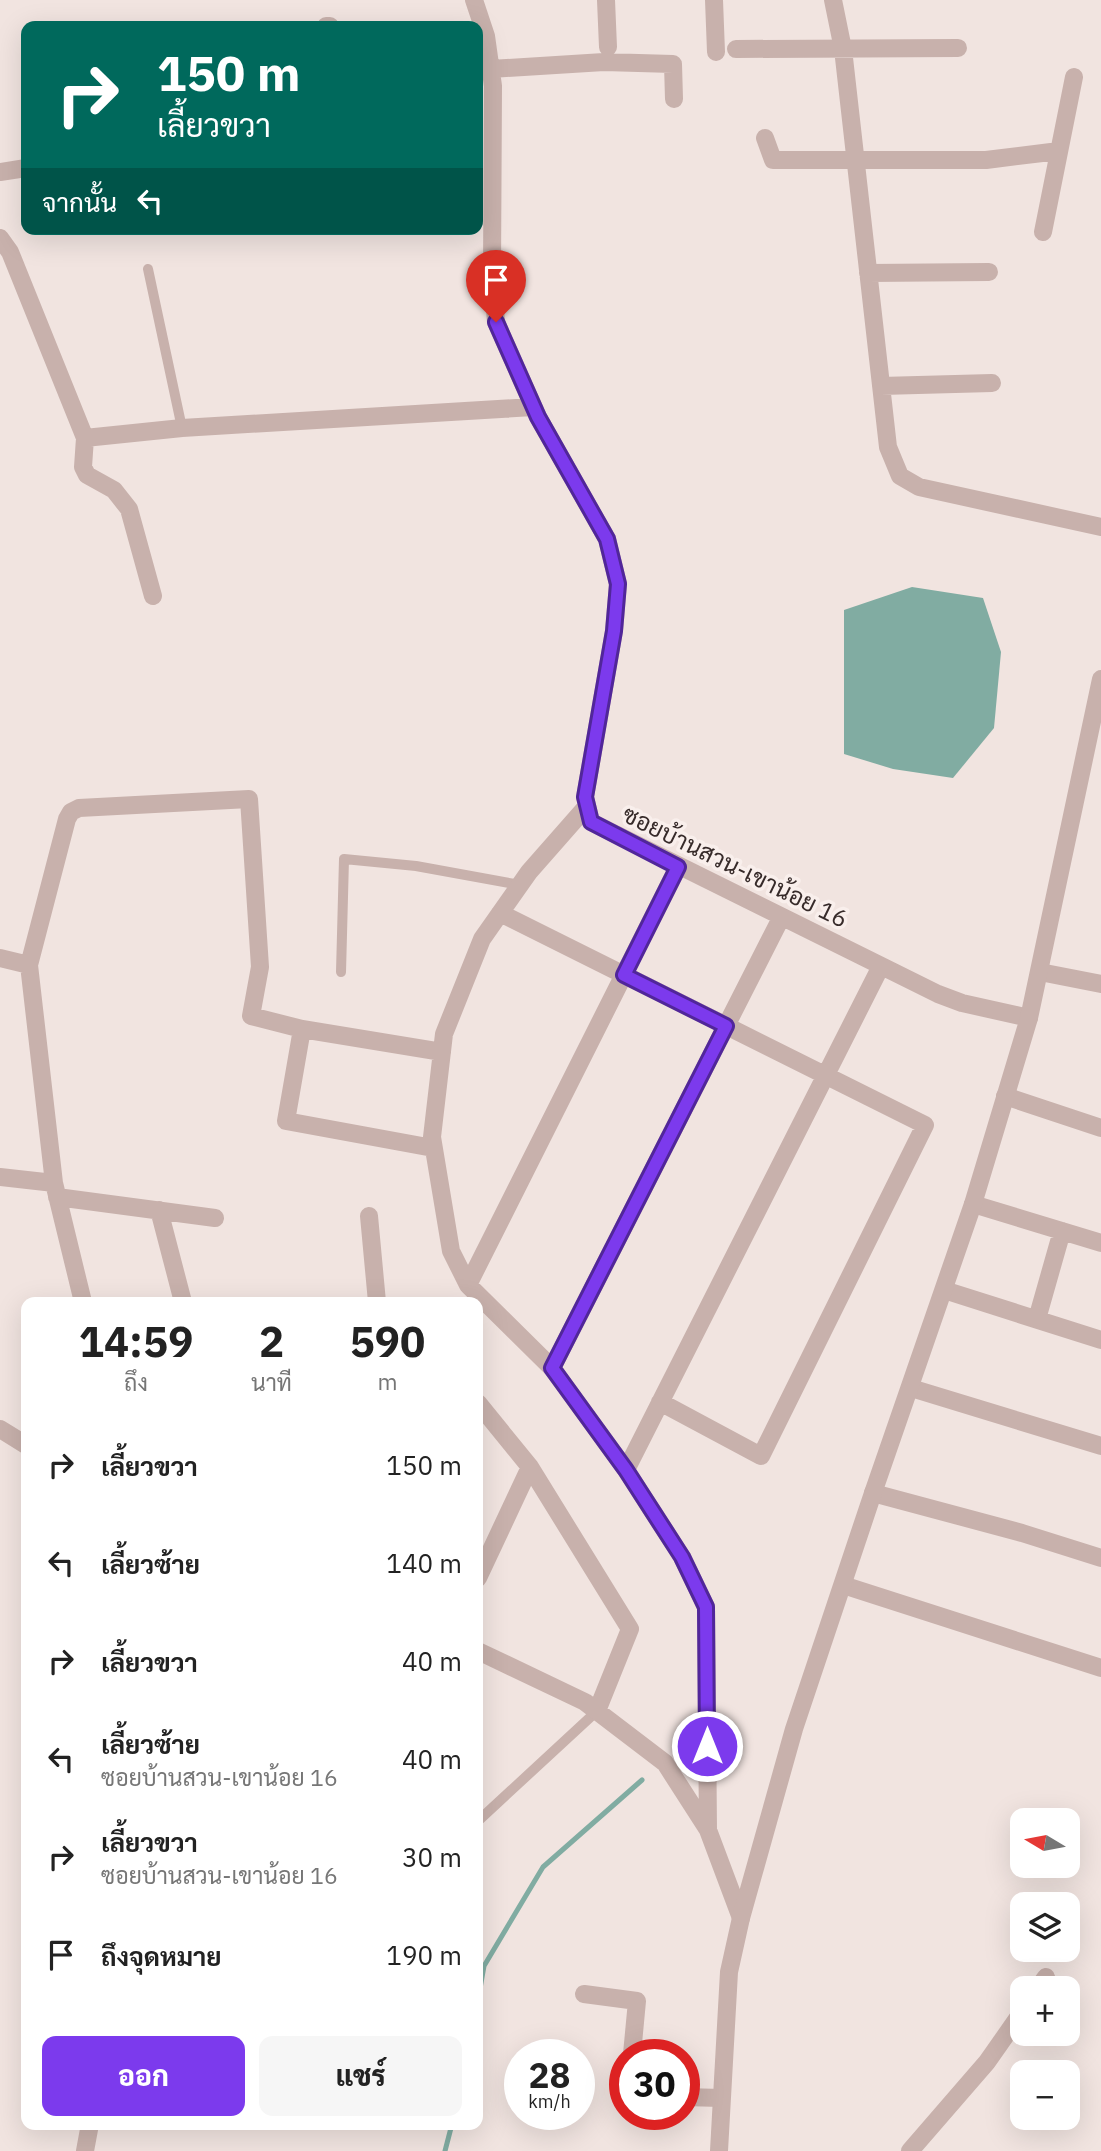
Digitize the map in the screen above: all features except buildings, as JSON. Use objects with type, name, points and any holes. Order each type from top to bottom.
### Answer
[{"type":"street","name":"ซอยบ้านสวน-เขาน้อย 16","points":[[474,0],[481,21]]},
{"type":"street","points":[[606,0],[608,47]]},
{"type":"street","points":[[714,0],[716,52]]},
{"type":"street","points":[[833,0],[843,49],[888,447],[900,476],[919,486],[1101,527]]},
{"type":"street","name":"ซอยบ้านสวน-เขาน้อย 16","points":[[483,27],[486,36],[486,62],[493,86],[492,271],[496,322],[533,407],[607,539],[618,584],[614,631],[585,797],[591,822],[938,995],[1029,1018]]},
{"type":"street","points":[[736,49],[958,48]]},
{"type":"street","points":[[486,62],[673,64],[674,99]]},
{"type":"street","points":[[1043,232],[1074,77]]},
{"type":"street","points":[[765,138],[773,160],[986,160],[1059,151]]},
{"type":"street","points":[[0,172],[21,169]]},
{"type":"street","points":[[0,238],[10,251],[85,438],[83,467],[87,475],[114,490],[129,509],[153,596]]},
{"type":"street","points":[[869,273],[989,272]]},
{"type":"street","points":[[881,386],[992,383]]},
{"type":"street","points":[[85,438],[182,428],[533,407]]},
{"type":"street","points":[[719,2151],[729,1972],[741,1918],[794,1729],[973,1204],[1029,1018],[1098,705],[1101,679]]},
{"type":"street","points":[[82,1297],[56,1190],[29,965],[71,812],[79,808],[249,799],[260,967],[251,1016],[302,1029],[442,1052]]},
{"type":"street","points":[[480,1297],[468,1285],[451,1251],[433,1148],[444,1034],[482,939],[520,886],[587,807]]},
{"type":"street","points":[[468,1285],[678,867]]},
{"type":"street","points":[[500,913],[925,1125],[761,1455],[660,1402]]},
{"type":"street","points":[[552,1368],[781,918]]},
{"type":"street","points":[[0,958],[29,965]]},
{"type":"street","points":[[626,1470],[881,967]]},
{"type":"street","points":[[1040,972],[1101,984]]},
{"type":"street","points":[[302,1029],[286,1121],[433,1148]]},
{"type":"street","points":[[1006,1096],[1101,1128]]},
{"type":"street","points":[[0,1177],[159,1210],[215,1218]]},
{"type":"street","points":[[973,1204],[1101,1243]]},
{"type":"street","points":[[159,1210],[182,1297]]},
{"type":"street","points":[[369,1216],[377,1297]]},
{"type":"street","points":[[1037,1320],[1062,1231]]},
{"type":"street","points":[[944,1290],[1101,1340]]},
{"type":"street","points":[[483,1300],[552,1368],[626,1470],[682,1557],[706,1607],[708,1830]]},
{"type":"street","points":[[911,1388],[1101,1446]]},
{"type":"street","points":[[483,1408],[530,1467],[630,1629],[597,1711]]},
{"type":"street","points":[[0,1429],[21,1442]]},
{"type":"street","points":[[483,1567],[530,1467]]},
{"type":"street","points":[[873,1493],[1101,1558]]},
{"type":"street","points":[[843,1585],[1101,1668]]},
{"type":"street","points":[[483,1653],[584,1702],[665,1763],[708,1830],[741,1918]]},
{"type":"street","points":[[584,1994],[637,2001],[633,2039]]},
{"type":"street","points":[[910,2151],[987,2062],[1010,2028]]},
{"type":"street","points":[[700,2097],[721,2098]]},
{"type":"street","points":[[85,2151],[89,2130]]},
{"type":"lane","points":[[148,269],[182,428]]},
{"type":"lane","points":[[341,972],[344,859],[416,866],[520,886]]},
{"type":"lane","points":[[483,1816],[597,1711]]},
{"type":"water","points":[[912,587],[983,598],[1001,652],[994,728],[953,778],[893,769],[844,754],[844,610]]},
{"type":"waterway","points":[[483,1972],[543,1867],[642,1780]]},
{"type":"waterway","points":[[445,2151],[450,2130]]},
{"type":"route","points":[[496,322],[538,417],[607,539],[618,584],[614,631],[585,797],[591,822],[678,867],[624,975],[726,1026],[552,1368],[626,1470],[682,1557],[706,1607],[707,1746]]}]
